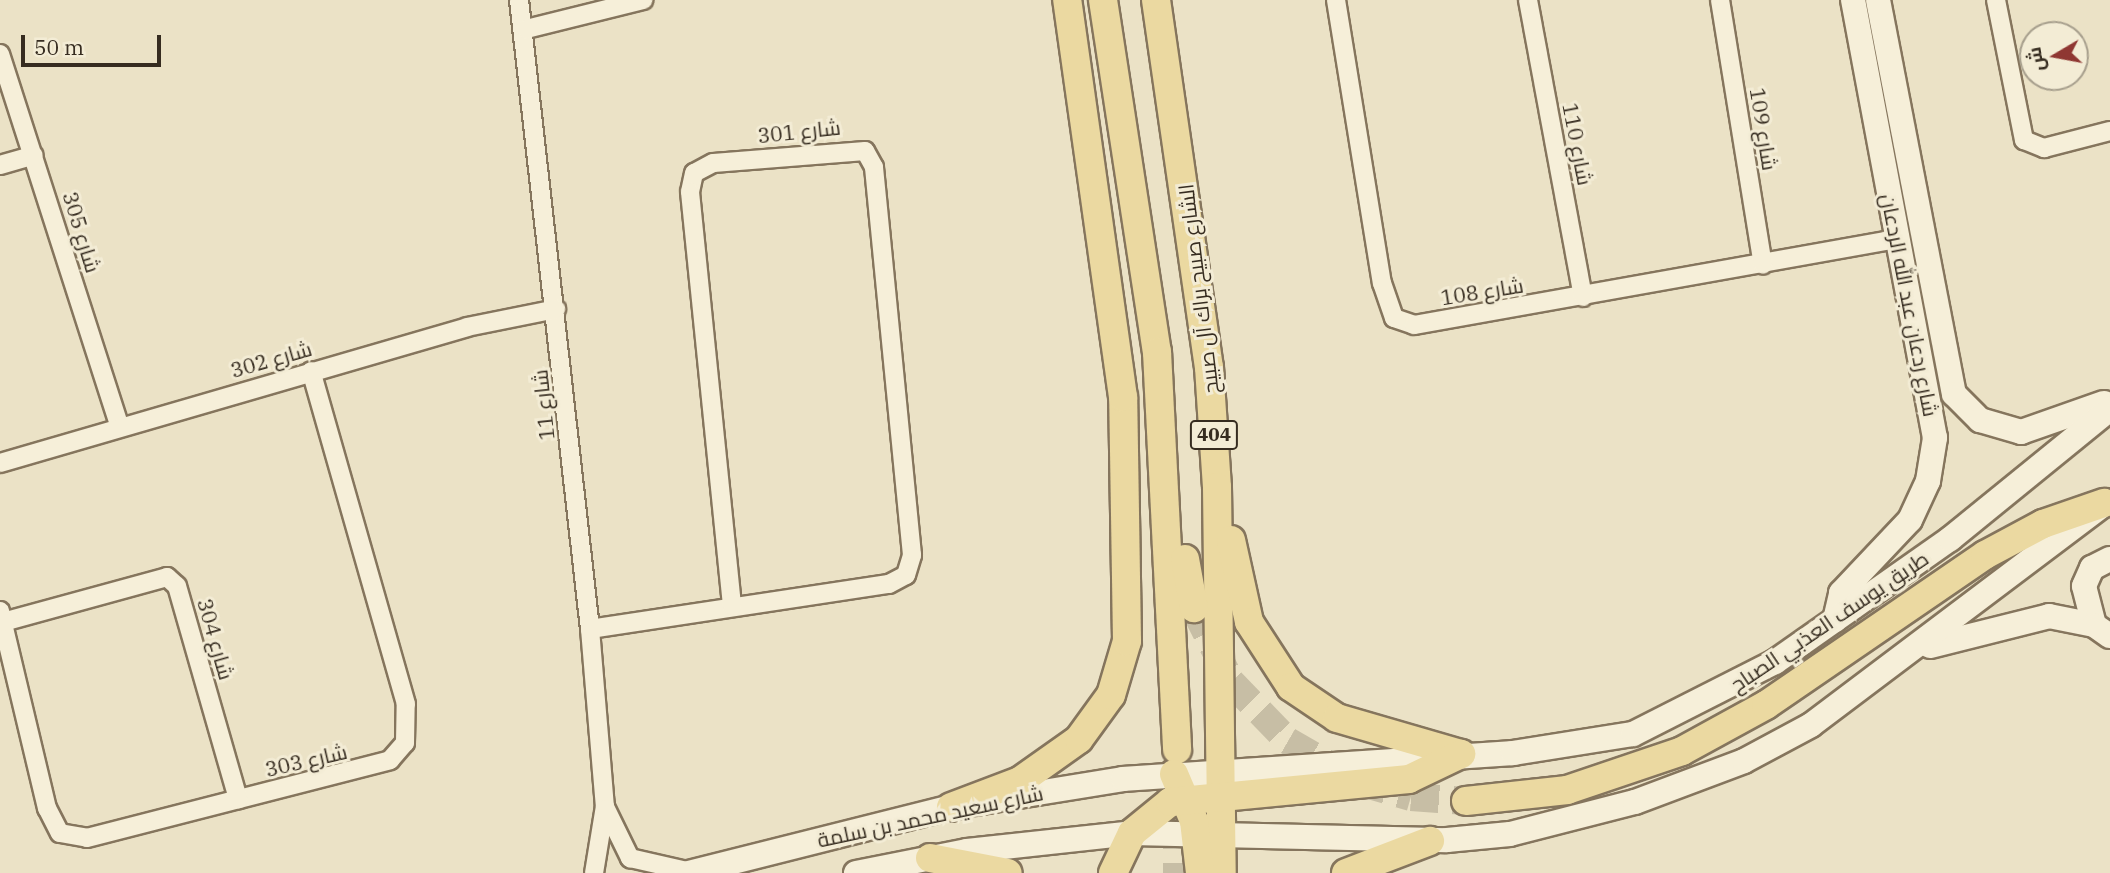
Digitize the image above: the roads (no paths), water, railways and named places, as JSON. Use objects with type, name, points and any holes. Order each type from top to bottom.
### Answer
[{"type":"main road","points":[[951,807],[1020,781],[1079,739],[1111,695],[1127,641],[1121,370],[1067,0]]},
{"type":"main road","name":"404","points":[[1103,0],[1157,352],[1179,774]]},
{"type":"main road","points":[[1122,0],[1163,276],[1183,546],[1194,608]]},
{"type":"main road","name":"الشارع صبيح براك آل صبيح","points":[[1156,0],[1197,251],[1217,487],[1223,783],[1210,833],[1222,873]]},
{"type":"main road","points":[[1217,487],[1249,622],[1278,674],[1337,718],[1461,754]]},
{"type":"main road","points":[[1466,801],[1567,790],[1682,751],[1766,705],[1985,555],[2107,501]]},
{"type":"main road","points":[[1179,774],[1223,783],[1409,779],[1461,754]]},
{"type":"main road","points":[[1179,774],[1210,833],[1200,873]]},
{"type":"main road","points":[[1114,873],[1132,833],[1159,807],[1179,774]]},
{"type":"main road","points":[[1346,873],[1430,841]]},
{"type":"main road","points":[[930,858],[1008,873]]},
{"type":"street","name":"شارع 11","points":[[519,0],[526,29],[590,629],[605,806],[594,873]]},
{"type":"street","points":[[526,29],[643,0]]},
{"type":"street","name":"شارع 108","points":[[1336,0],[1382,283],[1394,318],[1414,325],[1763,265],[1895,239]]},
{"type":"street","name":"شارع 110","points":[[1528,0],[1583,297]]},
{"type":"street","name":"شارع 109","points":[[1720,0],[1763,265]]},
{"type":"street","name":"شارع ردعان عبد الله الردعان","points":[[1835,620],[1841,593],[1898,538],[1920,501],[1933,459],[1935,416],[1895,239],[1853,0]]},
{"type":"street","name":"شارع ردعان عبد الله الردعان","points":[[1878,0],[1947,379],[1965,408],[1996,428],[2021,432],[2048,428],[2110,398]]},
{"type":"street","points":[[1996,0],[2024,141],[2044,148],[2110,131]]},
{"type":"street","name":"شارع 305","points":[[0,54],[119,425]]},
{"type":"street","name":"شارع 301","points":[[590,629],[889,584],[911,566],[874,167],[864,151],[713,163],[694,173],[690,192],[732,606]]},
{"type":"street","points":[[0,165],[34,155]]},
{"type":"street","name":"شارع 302","points":[[0,463],[119,425],[311,371],[556,309]]},
{"type":"street","name":"شارع 303","points":[[2,616],[47,808],[60,833],[87,838],[362,770],[390,760],[405,743],[406,704],[311,371]]},
{"type":"street","points":[[1935,416],[1944,426],[1957,425],[1965,408]]},
{"type":"street","name":"طريق يوسف العذبي الصباح","points":[[1461,754],[1633,734],[1730,690],[1950,539],[2110,409]]},
{"type":"street","points":[[1210,833],[1430,841],[1566,822],[1698,780],[1811,725],[2107,501]]},
{"type":"street","points":[[2102,631],[2084,586],[2092,568],[2110,559]]},
{"type":"street","name":"شارع 304","points":[[2,616],[167,577],[177,586],[238,799]]},
{"type":"street","points":[[1906,654],[2049,616],[2102,631]]},
{"type":"street","name":"شارع سعيد محمد بن سلمة","points":[[690,873],[951,807],[1179,774]]},
{"type":"street","name":"شارع 11","points":[[605,806],[631,859],[690,873]]},
{"type":"street","name":"شارع سعيد محمد بن سلمة","points":[[856,873],[930,858],[1132,833],[1210,833]]},
{"type":"tunnel","points":[[1194,608],[1231,682],[1288,741],[1359,782],[1411,797],[1466,801]]},
{"type":"tunnel","points":[[1177,779],[1177,873]]}]
